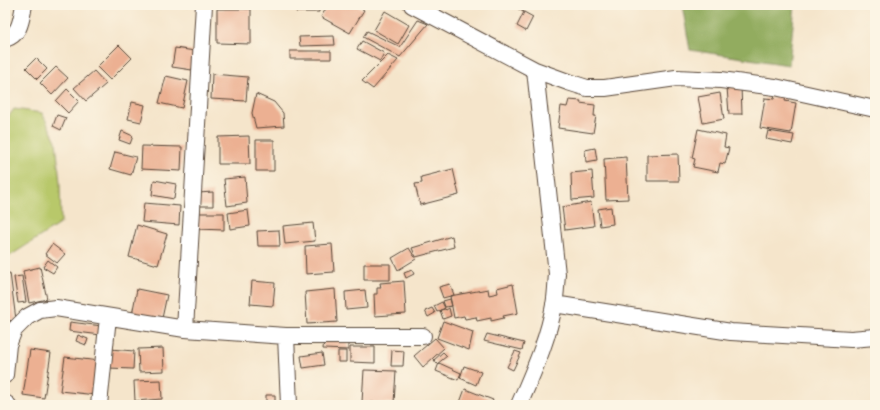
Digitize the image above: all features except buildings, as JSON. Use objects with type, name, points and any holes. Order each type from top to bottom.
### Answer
[{"type":"street","points":[[5,39],[11,37],[18,28],[22,19],[24,5]]},
{"type":"street","points":[[185,329],[204,5]]},
{"type":"street","points":[[412,5],[535,70],[587,88],[605,88],[676,78],[721,80],[775,87],[875,110]]},
{"type":"street","points":[[519,405],[537,364],[547,335],[554,304],[557,274],[535,70]]},
{"type":"street","points":[[554,304],[731,332],[851,339],[875,337]]},
{"type":"street","points":[[5,375],[8,345],[14,330],[27,317],[40,310],[56,308],[185,329],[286,336],[423,336]]},
{"type":"street","points":[[99,405],[108,317]]},
{"type":"street","points":[[286,336],[289,405]]},
{"type":"green space","points":[[682,5],[795,5],[789,65],[690,50]]},
{"type":"green space","points":[[14,109],[42,113],[56,141],[60,183],[61,223],[5,259],[5,121]]}]
